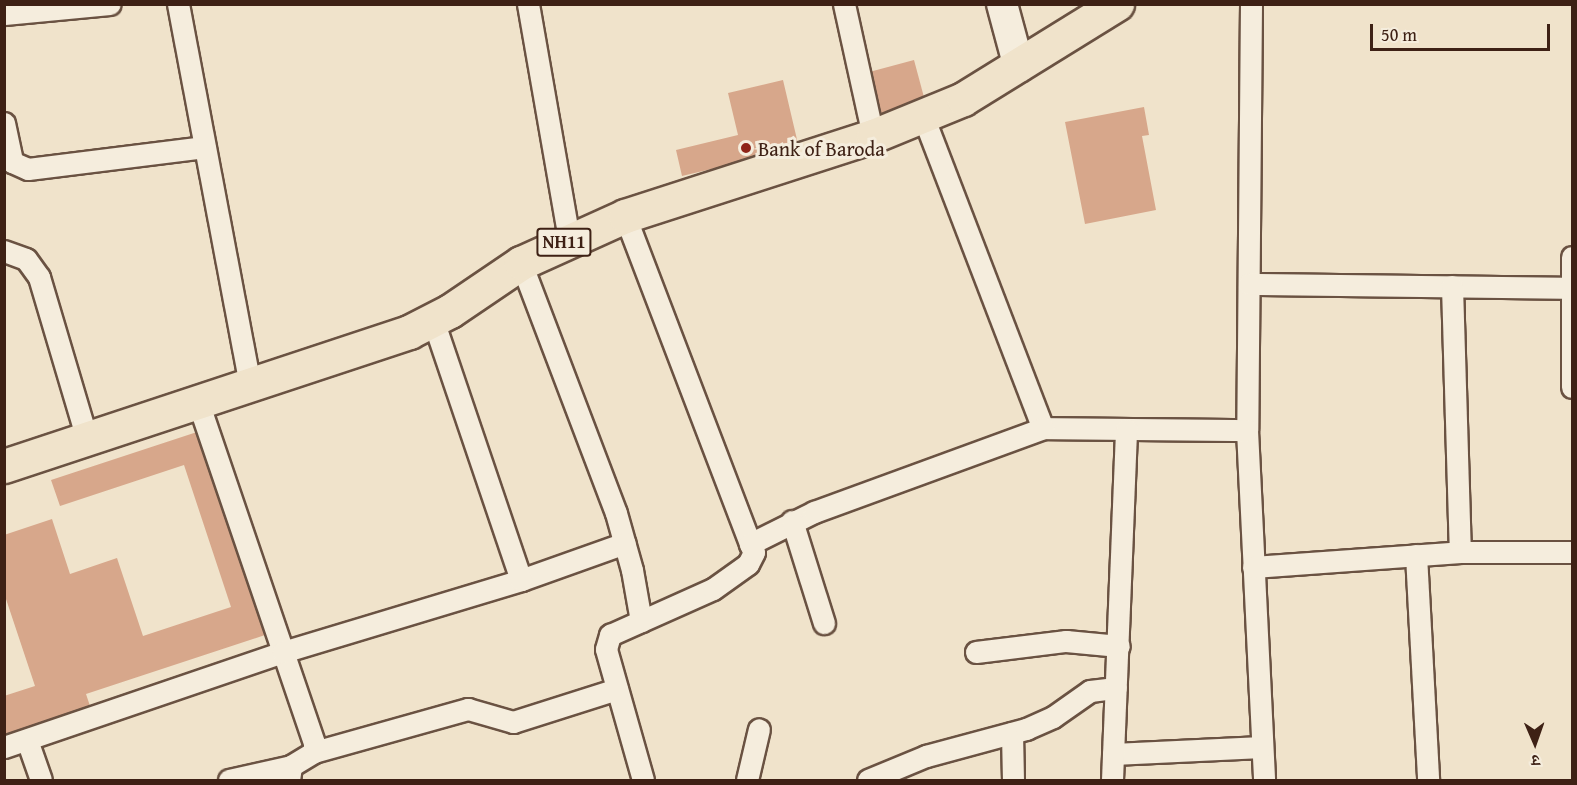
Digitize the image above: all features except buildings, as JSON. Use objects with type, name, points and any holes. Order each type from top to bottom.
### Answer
[{"type":"highway","name":"NH11","points":[[4,466],[384,341],[433,320],[521,263],[625,216],[873,136],[963,99],[1117,4]]},
{"type":"main road","points":[[1002,4],[1018,67]]},
{"type":"street","points":[[4,14],[110,4]]},
{"type":"street","points":[[178,4],[250,386]]},
{"type":"street","points":[[528,4],[570,240]]},
{"type":"street","points":[[844,4],[873,136]]},
{"type":"street","points":[[1251,4],[1247,430],[1264,780]]},
{"type":"street","points":[[923,116],[1043,428]]},
{"type":"street","points":[[4,123],[12,162],[28,169],[205,147]]},
{"type":"street","points":[[625,216],[754,552],[748,564],[713,589],[609,635],[606,649],[643,780]]},
{"type":"street","points":[[4,251],[26,260],[39,277],[87,439]]},
{"type":"street","points":[[1572,257],[1572,387]]},
{"type":"street","points":[[521,263],[626,543],[640,621]]},
{"type":"street","points":[[1249,284],[1571,288]]},
{"type":"street","points":[[1452,286],[1460,552]]},
{"type":"street","points":[[433,320],[521,580]]},
{"type":"street","points":[[198,402],[283,652],[314,752]]},
{"type":"street","points":[[750,544],[792,521],[1043,428],[1247,430]]},
{"type":"street","points":[[1112,780],[1126,429]]},
{"type":"street","points":[[792,521],[824,624]]},
{"type":"street","points":[[4,747],[283,652],[521,580],[626,543]]},
{"type":"street","points":[[1252,567],[1460,552],[1572,552]]},
{"type":"street","points":[[1416,555],[1428,780]]},
{"type":"street","points":[[976,652],[1066,641],[1119,646]]},
{"type":"street","points":[[868,780],[926,756],[1012,733],[1053,717],[1090,691],[1116,688]]},
{"type":"street","points":[[229,780],[290,773],[314,752],[468,709],[513,722],[617,689]]},
{"type":"street","points":[[747,780],[759,729]]},
{"type":"street","points":[[1012,733],[1013,780]]},
{"type":"street","points":[[27,740],[40,780]]},
{"type":"street","points":[[1113,754],[1262,747]]},
{"type":"place","name":"Bank of Baroda","points":[[746,148]]}]
